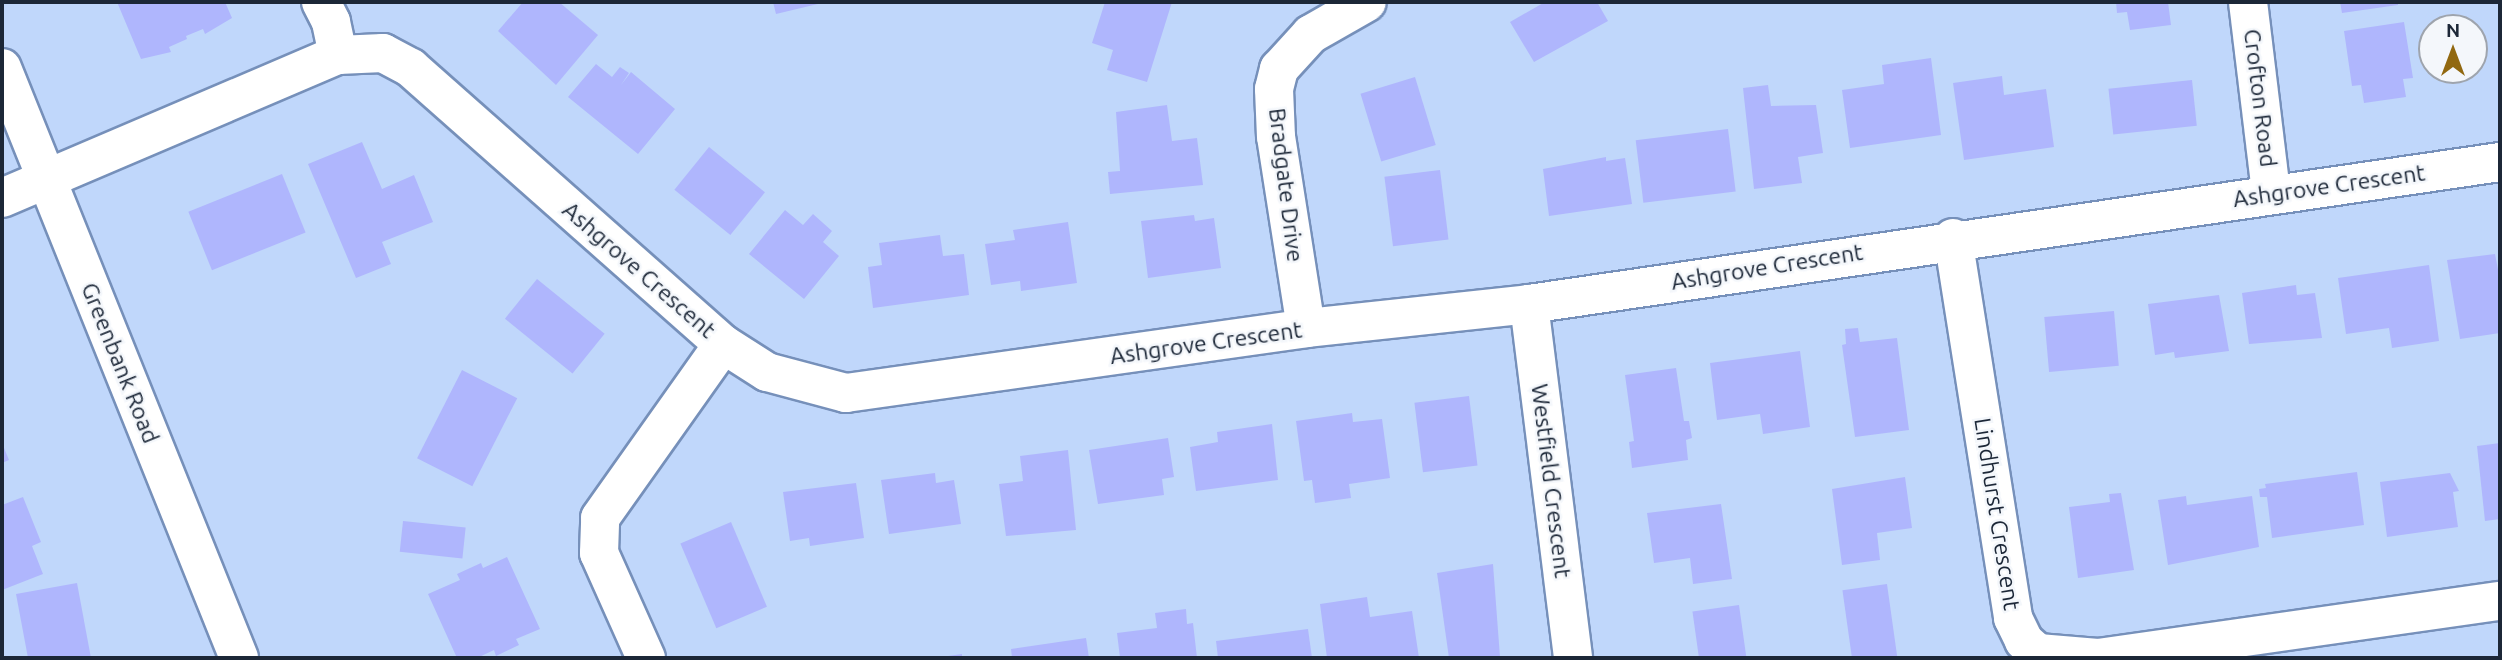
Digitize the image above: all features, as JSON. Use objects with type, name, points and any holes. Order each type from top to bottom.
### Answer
[{"type":"street","points":[[321,2],[338,55]]},
{"type":"street","name":"Bradgate Drive","points":[[1306,328],[1276,137],[1274,89],[1279,69],[1311,34],[1367,2]]},
{"type":"street","name":"Crofton Road","points":[[2248,2],[2271,194]]},
{"type":"street","name":"Ashgrove Crescent","points":[[2,198],[338,55],[383,53],[411,68],[723,344],[767,372],[846,393],[1306,328],[1529,304],[1953,238],[2500,162]]},
{"type":"street","name":"Greenbank Road","points":[[2,68],[239,658]]},
{"type":"street","name":"Lindhurst Crescent","points":[[1953,238],[2013,618],[2024,641],[2038,653],[2098,658],[2500,601]]},
{"type":"street","name":"Westfield Crescent","points":[[1529,304],[1573,658]]},
{"type":"street","points":[[646,658],[599,553],[600,518],[723,344]]},
{"type":"building","points":[[117,2],[225,2],[232,18],[205,34],[203,29],[186,36],[187,39],[169,47],[171,52],[141,59]]},
{"type":"building","points":[[523,2],[559,2],[598,35],[556,85],[498,31]]},
{"type":"building","points":[[773,2],[822,2],[822,3],[776,14]]},
{"type":"building","points":[[1105,2],[1172,2],[1147,82],[1107,70],[1113,50],[1092,43]]},
{"type":"building","points":[[1545,2],[1597,2],[1608,21],[1534,62],[1510,22]]},
{"type":"building","points":[[2116,2],[2168,2],[2171,25],[2130,30],[2127,12],[2117,13]]},
{"type":"building","points":[[2340,2],[2398,2],[2398,5],[2342,13]]},
{"type":"building","points":[[2404,22],[2413,78],[2403,79],[2406,97],[2364,103],[2361,85],[2352,86],[2344,31]]},
{"type":"building","points":[[1931,58],[1941,135],[1850,148],[1842,90],[1884,84],[1882,65]]},
{"type":"building","points":[[596,64],[612,77],[620,67],[629,73],[621,85],[631,72],[675,109],[638,154],[568,97]]},
{"type":"building","points":[[2002,76],[2004,95],[2046,89],[2054,147],[1964,160],[1953,83]]},
{"type":"building","points":[[1415,77],[1436,145],[1381,162],[1360,94]]},
{"type":"building","points":[[2192,80],[2197,126],[2113,135],[2108,89]]},
{"type":"building","points":[[1768,85],[1771,106],[1816,105],[1823,153],[1798,157],[1802,183],[1754,189],[1743,88]]},
{"type":"building","points":[[1167,105],[1172,141],[1197,138],[1203,185],[1110,194],[1108,172],[1120,171],[1116,112]]},
{"type":"building","points":[[1728,129],[1736,192],[1643,203],[1636,140]]},
{"type":"building","points":[[362,142],[382,189],[414,175],[433,222],[382,242],[391,264],[356,278],[308,164]]},
{"type":"building","points":[[709,147],[765,192],[730,235],[674,190]]},
{"type":"building","points":[[1606,157],[1606,161],[1625,158],[1632,204],[1549,216],[1543,169]]},
{"type":"building","points":[[1440,170],[1449,239],[1393,246],[1384,177]]},
{"type":"building","points":[[282,174],[306,232],[212,270],[188,212]]},
{"type":"building","points":[[785,210],[803,225],[813,214],[832,231],[823,242],[839,256],[804,299],[749,254]]},
{"type":"building","points":[[1194,215],[1195,221],[1214,218],[1221,268],[1148,278],[1141,221]]},
{"type":"building","points":[[1068,222],[1077,283],[1021,291],[1020,281],[991,285],[985,244],[1015,240],[1013,230]]},
{"type":"building","points":[[940,235],[943,256],[964,254],[969,295],[873,308],[868,267],[882,265],[879,243]]},
{"type":"building","points":[[2495,254],[2500,280],[2500,333],[2460,339],[2447,260]]},
{"type":"building","points":[[2429,265],[2439,341],[2392,348],[2389,328],[2346,334],[2338,278]]},
{"type":"building","points":[[537,279],[605,334],[573,373],[505,319]]},
{"type":"building","points":[[2296,285],[2297,295],[2315,293],[2322,338],[2249,344],[2242,293]]},
{"type":"building","points":[[2219,295],[2229,351],[2175,358],[2174,352],[2155,355],[2148,304]]},
{"type":"building","points":[[2114,311],[2119,366],[2049,372],[2044,317]]},
{"type":"building","points":[[1858,328],[1860,342],[1897,338],[1909,430],[1855,437],[1842,345],[1846,344],[1845,329]]},
{"type":"building","points":[[1800,351],[1810,427],[1763,434],[1760,414],[1717,420],[1710,363]]},
{"type":"building","points":[[1676,368],[1684,421],[1689,421],[1692,438],[1686,440],[1688,460],[1632,468],[1629,442],[1634,441],[1625,375]]},
{"type":"building","points":[[462,370],[517,398],[472,486],[417,458]]},
{"type":"building","points":[[1469,396],[1478,465],[1423,472],[1414,403]]},
{"type":"building","points":[[1352,413],[1353,422],[1382,419],[1390,478],[1349,484],[1351,498],[1315,503],[1312,480],[1304,481],[1296,421]]},
{"type":"building","points":[[1272,424],[1278,480],[1196,491],[1190,447],[1218,442],[1217,432]]},
{"type":"building","points":[[1168,438],[1174,477],[1162,479],[1164,495],[1098,504],[1089,450]]},
{"type":"building","points":[[2,443],[9,460],[2,463]]},
{"type":"building","points":[[2500,443],[2500,519],[2485,521],[2477,446]]},
{"type":"building","points":[[1068,450],[1076,530],[1006,536],[999,484],[1023,481],[1020,456]]},
{"type":"building","points":[[2357,472],[2364,525],[2272,538],[2267,497],[2260,497],[2259,489],[2266,488],[2265,484]]},
{"type":"building","points":[[935,473],[936,483],[954,480],[961,524],[889,534],[881,480]]},
{"type":"building","points":[[2450,473],[2459,491],[2453,492],[2458,527],[2387,537],[2380,482]]},
{"type":"building","points":[[1905,477],[1912,528],[1877,533],[1880,560],[1842,565],[1832,489]]},
{"type":"building","points":[[856,483],[864,538],[810,546],[809,538],[790,541],[783,492]]},
{"type":"building","points":[[2121,493],[2134,570],[2078,578],[2069,507],[2110,502],[2109,494]]},
{"type":"building","points":[[2186,496],[2187,505],[2252,496],[2259,547],[2168,565],[2158,500]]},
{"type":"building","points":[[23,497],[41,542],[32,546],[43,574],[2,590],[2,505]]},
{"type":"building","points":[[1721,504],[1732,579],[1693,584],[1690,558],[1654,563],[1647,513]]},
{"type":"building","points":[[403,521],[466,528],[462,558],[400,552]]},
{"type":"building","points":[[731,522],[767,607],[716,628],[680,543]]},
{"type":"building","points":[[507,557],[540,629],[516,639],[519,645],[496,656],[494,650],[477,658],[457,658],[428,594],[460,580],[457,574],[481,563],[483,568]]},
{"type":"building","points":[[1493,564],[1500,657],[1449,658],[1437,573]]},
{"type":"building","points":[[77,583],[91,658],[28,658],[16,594]]},
{"type":"building","points":[[1887,584],[1897,658],[1852,658],[1842,590]]},
{"type":"building","points":[[1367,597],[1370,617],[1412,611],[1419,658],[1327,658],[1320,604]]},
{"type":"building","points":[[1739,605],[1746,657],[1699,658],[1692,612]]},
{"type":"building","points":[[1186,609],[1187,624],[1193,623],[1197,658],[1120,658],[1117,633],[1157,628],[1155,613]]},
{"type":"building","points":[[1308,629],[1312,658],[1218,658],[1216,641]]},
{"type":"building","points":[[1086,638],[1089,658],[1012,658],[1011,649]]},
{"type":"building","points":[[962,654],[962,658],[941,658],[941,657]]}]
